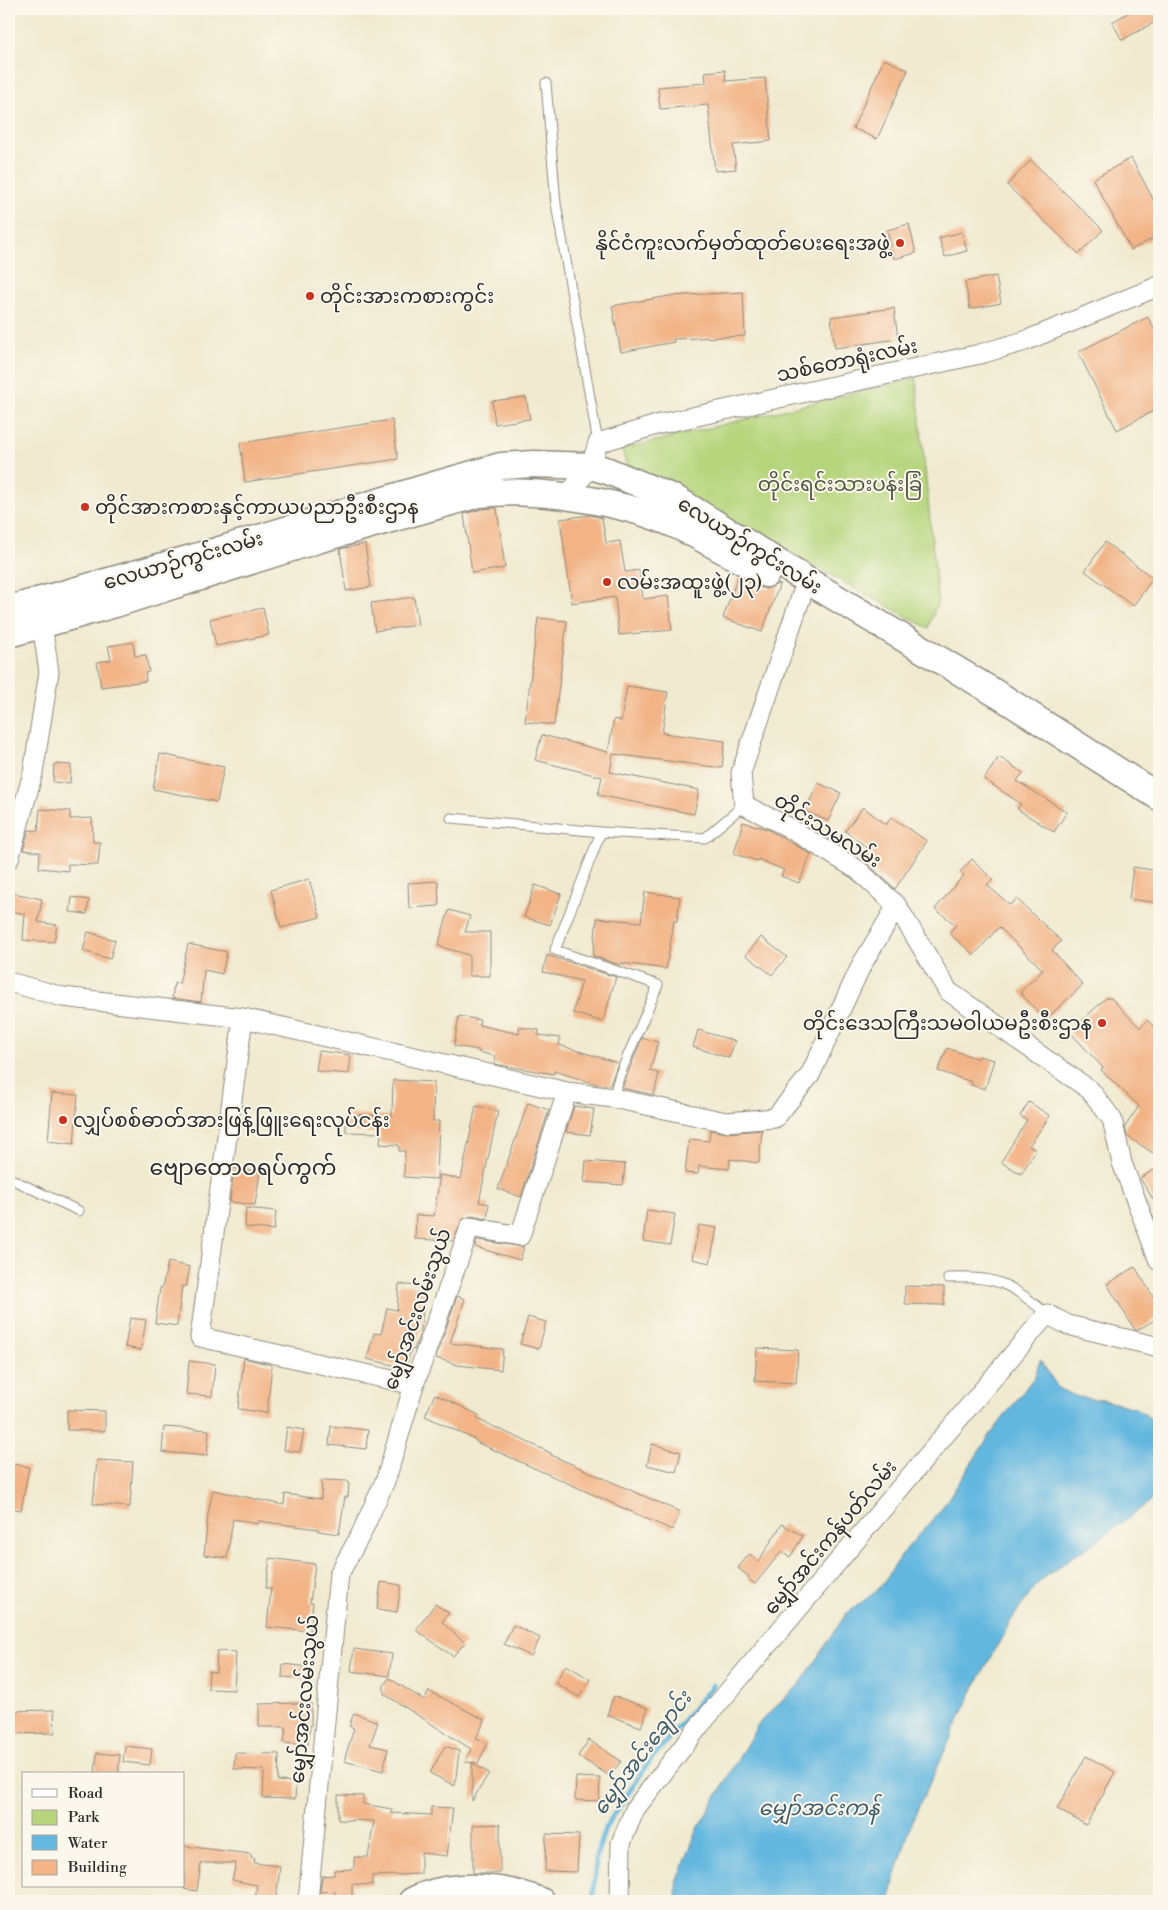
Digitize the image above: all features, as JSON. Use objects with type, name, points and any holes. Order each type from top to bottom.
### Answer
[{"type":"street","name":"သစ်တောရုံးလမ်း","points":[[594,454],[660,424],[980,354],[1025,341],[1159,286]]},
{"type":"street","points":[[567,496],[594,454]]},
{"type":"street","name":"လေယာဉ်ကွင်းလမ်း","points":[[9,610],[501,466],[533,464],[594,454],[608,471],[676,499],[805,588],[1159,815]]},
{"type":"street","name":"လေယာဉ်ကွင်းလမ်း","points":[[9,634],[115,604],[317,540],[479,494],[497,492],[567,496],[637,511],[680,527],[805,588],[1002,697],[1159,797]]},
{"type":"street","name":"တိုင်းသမလမ်း","points":[[805,588],[741,773],[744,805],[788,827],[858,870],[897,906],[948,991],[1090,1090],[1112,1119],[1122,1163],[1159,1261]]},
{"type":"street","points":[[9,859],[33,773],[49,672],[42,624]]},
{"type":"street","points":[[9,982],[62,997],[243,1018],[568,1092],[613,1098],[726,1122],[775,1118],[810,1075],[862,964],[897,906]]},
{"type":"street","points":[[243,1018],[200,1337],[414,1384]]},
{"type":"street","name":"မျှော်အင်းလမ်းသွယ်","points":[[308,1901],[339,1574],[362,1534],[386,1479],[414,1384],[470,1227],[520,1236],[568,1092]]},
{"type":"street","points":[[1047,1314],[1068,1325],[1159,1347]]},
{"type":"street","name":"မျှော်အင်းကန်ပတ်လမ်း","points":[[620,1901],[622,1843],[635,1809],[700,1725],[1047,1314]]},
{"type":"street","points":[[412,1901],[427,1894],[447,1889],[473,1888],[522,1894],[541,1901]]},
{"type":"lane","points":[[546,82],[556,204],[594,454]]},
{"type":"lane","points":[[451,818],[601,832],[705,838],[744,805]]},
{"type":"lane","points":[[601,832],[555,950],[658,985],[620,1074],[613,1098]]},
{"type":"lane","points":[[9,1178],[79,1211]]},
{"type":"lane","points":[[948,1278],[977,1277],[1001,1282],[1024,1295],[1047,1314]]},
{"type":"green space","name":"တိုင်းရင်းသားပန်းခြံ","points":[[916,378],[938,601],[928,628],[626,464],[622,449]]},
{"type":"water","name":"မျှော်အင်းကန်","points":[[1040,1360],[1059,1389],[1078,1397],[1103,1400],[1136,1408],[1159,1425],[1159,1495],[1038,1583],[1012,1619],[975,1686],[912,1821],[890,1901],[681,1901],[676,1894],[678,1880],[697,1830],[759,1723],[800,1684],[846,1614],[878,1590],[907,1548],[940,1511],[988,1438],[1035,1376]]},
{"type":"building","points":[[1135,9],[1159,9],[1159,20],[1122,40],[1112,22]]},
{"type":"building","points":[[884,59],[908,70],[877,139],[853,128]]},
{"type":"building","points":[[725,70],[726,81],[765,78],[771,141],[733,145],[736,169],[715,171],[708,105],[660,109],[658,87],[706,83],[705,72]]},
{"type":"building","points":[[1131,158],[1159,210],[1159,235],[1131,250],[1093,179]]},
{"type":"building","points":[[1031,160],[1103,230],[1079,254],[1007,185]]},
{"type":"building","points":[[909,224],[916,253],[894,259],[887,230]]},
{"type":"building","points":[[962,232],[967,251],[945,257],[939,238]]},
{"type":"building","points":[[996,276],[1001,303],[970,309],[965,282]]},
{"type":"building","points":[[743,292],[745,336],[673,339],[674,342],[621,352],[612,306],[669,296]]},
{"type":"building","points":[[894,308],[898,339],[835,348],[831,317]]},
{"type":"building","points":[[1148,317],[1159,339],[1159,408],[1117,430],[1078,352]]},
{"type":"building","points":[[526,397],[530,419],[495,424],[492,401]]},
{"type":"building","points":[[392,420],[398,459],[245,482],[240,443]]},
{"type":"building","points":[[497,508],[505,568],[472,573],[464,514],[482,509]]},
{"type":"building","points":[[590,515],[602,518],[606,543],[620,541],[625,572],[639,570],[643,599],[668,596],[672,630],[619,635],[615,597],[572,603],[560,519]]},
{"type":"building","points":[[1105,542],[1153,578],[1133,606],[1085,571]]},
{"type":"building","points":[[365,544],[371,587],[346,591],[340,549]]},
{"type":"building","points":[[738,576],[766,589],[780,583],[762,632],[723,618]]},
{"type":"building","points":[[414,597],[418,625],[375,631],[371,603]]},
{"type":"building","points":[[263,608],[269,635],[216,646],[210,619]]},
{"type":"building","points":[[538,618],[567,621],[554,725],[525,722]]},
{"type":"building","points":[[133,642],[135,656],[146,655],[149,672],[145,673],[146,681],[101,687],[97,662],[111,660],[108,646]]},
{"type":"building","points":[[627,686],[668,692],[662,733],[725,741],[722,768],[613,754],[610,772],[699,790],[694,814],[598,795],[602,777],[535,760],[542,735],[608,752],[614,719],[621,721]]},
{"type":"building","points":[[160,754],[224,767],[217,802],[153,789]]},
{"type":"building","points":[[999,757],[1023,773],[1017,781],[1067,812],[1054,832],[1017,809],[1021,804],[984,779]]},
{"type":"building","points":[[54,764],[71,765],[70,783],[53,782]]},
{"type":"building","points":[[818,783],[841,793],[828,821],[805,811]]},
{"type":"building","points":[[863,807],[886,825],[891,817],[927,841],[895,889],[862,859],[869,849],[845,831]]},
{"type":"building","points":[[40,809],[70,811],[70,819],[92,818],[93,842],[100,842],[98,865],[68,864],[68,871],[39,868],[40,852],[23,850],[29,830],[38,831]]},
{"type":"building","points":[[743,822],[767,829],[811,854],[799,883],[781,876],[784,870],[758,859],[758,861],[734,854]]},
{"type":"building","points":[[972,859],[993,880],[987,885],[1010,905],[1017,899],[1061,941],[1052,950],[1083,985],[1045,1020],[1020,992],[1043,970],[999,927],[974,955],[949,933],[956,925],[935,909],[964,875],[960,872]]},
{"type":"building","points":[[1133,867],[1159,871],[1159,903],[1129,899]]},
{"type":"building","points":[[309,879],[320,917],[281,928],[271,890]]},
{"type":"building","points":[[438,881],[439,906],[409,908],[408,883]]},
{"type":"building","points":[[535,885],[561,894],[550,925],[524,917]]},
{"type":"building","points":[[645,892],[680,897],[677,921],[674,921],[666,969],[621,963],[620,965],[593,956],[597,918],[641,922]]},
{"type":"building","points":[[13,893],[42,899],[38,922],[57,925],[54,942],[23,940],[25,914],[10,911]]},
{"type":"building","points":[[72,897],[89,900],[87,914],[70,912]]},
{"type":"building","points":[[449,910],[470,916],[465,932],[490,932],[490,976],[469,976],[469,955],[438,946]]},
{"type":"building","points":[[88,932],[115,940],[110,959],[83,951]]},
{"type":"building","points":[[761,937],[787,957],[772,975],[746,955]]},
{"type":"building","points":[[188,944],[227,952],[222,974],[204,970],[201,1002],[172,998],[174,983],[179,984]]},
{"type":"building","points":[[547,955],[616,977],[603,1022],[573,1013],[582,981],[543,972]]},
{"type":"building","points":[[1106,998],[1111,998],[1140,1028],[1147,1020],[1159,1031],[1159,1157],[1127,1136],[1125,1127],[1139,1106],[1101,1070],[1103,1068],[1070,1032]]},
{"type":"building","points":[[459,1016],[480,1020],[479,1025],[519,1034],[519,1027],[539,1030],[538,1035],[560,1038],[559,1045],[618,1063],[610,1085],[596,1084],[554,1071],[554,1074],[494,1064],[495,1056],[478,1052],[479,1050],[454,1046]]},
{"type":"building","points":[[698,1030],[735,1041],[729,1058],[693,1047]]},
{"type":"building","points":[[642,1038],[658,1042],[650,1071],[659,1073],[654,1095],[622,1088]]},
{"type":"building","points":[[947,1048],[978,1059],[979,1056],[994,1060],[985,1089],[971,1085],[972,1082],[938,1071]]},
{"type":"building","points":[[319,1051],[351,1055],[349,1074],[316,1071]]},
{"type":"building","points":[[393,1080],[434,1082],[433,1121],[439,1121],[437,1179],[404,1177],[405,1151],[399,1151],[399,1145],[380,1144],[381,1133],[346,1132],[346,1114],[392,1116]]},
{"type":"building","points":[[52,1093],[78,1095],[74,1144],[48,1141]]},
{"type":"building","points":[[1029,1102],[1050,1116],[1029,1146],[1036,1150],[1021,1174],[1001,1162],[1027,1120],[1020,1116]]},
{"type":"building","points":[[528,1103],[549,1110],[521,1197],[498,1189]]},
{"type":"building","points":[[476,1106],[498,1111],[479,1202],[489,1204],[487,1219],[472,1216],[463,1219],[453,1241],[415,1239],[416,1215],[434,1216],[440,1175],[461,1179]]},
{"type":"building","points":[[574,1106],[594,1109],[590,1135],[566,1132]]},
{"type":"building","points":[[710,1130],[727,1133],[762,1130],[759,1163],[730,1159],[729,1169],[699,1166],[698,1174],[685,1173],[689,1139],[709,1141]]},
{"type":"building","points":[[586,1161],[625,1164],[623,1185],[584,1182]]},
{"type":"building","points":[[1159,1167],[1159,1209],[1140,1178]]},
{"type":"building","points":[[234,1168],[260,1172],[255,1205],[230,1202]]},
{"type":"building","points":[[246,1208],[276,1211],[274,1230],[245,1227]]},
{"type":"building","points":[[647,1210],[675,1214],[670,1245],[643,1241]]},
{"type":"building","points":[[699,1225],[717,1228],[710,1263],[692,1259]]},
{"type":"building","points":[[477,1240],[524,1247],[520,1260],[475,1247]]},
{"type":"building","points":[[168,1262],[190,1267],[186,1287],[182,1286],[177,1326],[155,1323],[160,1288],[162,1288]]},
{"type":"building","points":[[1135,1267],[1159,1306],[1159,1317],[1138,1330],[1135,1330],[1107,1284]]},
{"type":"building","points":[[399,1284],[425,1287],[421,1330],[414,1350],[411,1349],[406,1368],[367,1359],[374,1333],[381,1334],[387,1308],[397,1310]]},
{"type":"building","points":[[905,1286],[944,1287],[944,1305],[905,1304]]},
{"type":"building","points":[[457,1296],[465,1299],[450,1343],[503,1349],[501,1370],[458,1365],[436,1358]]},
{"type":"building","points":[[528,1317],[546,1322],[539,1349],[520,1344]]},
{"type":"building","points":[[130,1318],[146,1320],[141,1350],[125,1347]]},
{"type":"building","points":[[757,1348],[798,1350],[796,1383],[755,1381]]},
{"type":"building","points":[[244,1358],[272,1365],[267,1413],[238,1409]]},
{"type":"building","points":[[189,1361],[215,1364],[212,1396],[186,1394]]},
{"type":"building","points":[[435,1394],[479,1415],[477,1419],[551,1453],[551,1455],[680,1512],[672,1530],[476,1442],[476,1440],[425,1416]]},
{"type":"building","points":[[67,1410],[105,1411],[105,1431],[67,1430]]},
{"type":"building","points":[[331,1426],[368,1430],[366,1449],[329,1445]]},
{"type":"building","points":[[164,1427],[209,1430],[207,1456],[162,1452]]},
{"type":"building","points":[[287,1427],[304,1430],[300,1452],[284,1450]]},
{"type":"building","points":[[652,1444],[681,1452],[676,1472],[647,1465]]},
{"type":"building","points":[[97,1460],[133,1462],[130,1507],[93,1504]]},
{"type":"building","points":[[13,1464],[29,1467],[21,1510],[9,1508],[9,1483]]},
{"type":"building","points":[[322,1480],[349,1481],[348,1497],[345,1497],[339,1534],[318,1531],[318,1529],[258,1521],[258,1524],[233,1519],[227,1558],[204,1555],[208,1514],[213,1490],[284,1505],[285,1494],[321,1499]]},
{"type":"building","points":[[782,1524],[803,1536],[790,1557],[781,1552],[755,1584],[738,1568],[749,1554],[758,1562]]},
{"type":"building","points":[[270,1558],[315,1564],[310,1603],[313,1603],[310,1631],[267,1627],[271,1588],[266,1588]]},
{"type":"building","points":[[381,1582],[401,1585],[397,1612],[377,1609]]},
{"type":"building","points":[[435,1604],[449,1613],[442,1622],[465,1643],[453,1656],[416,1630]]},
{"type":"building","points":[[513,1625],[540,1638],[531,1656],[504,1644]]},
{"type":"building","points":[[354,1649],[392,1654],[389,1676],[351,1671]]},
{"type":"building","points":[[217,1651],[236,1652],[234,1690],[208,1689],[209,1671],[216,1672]]},
{"type":"building","points":[[283,1664],[310,1667],[309,1679],[282,1677]]},
{"type":"building","points":[[566,1665],[590,1679],[579,1697],[555,1683]]},
{"type":"building","points":[[389,1678],[424,1700],[429,1691],[485,1720],[476,1738],[488,1743],[478,1763],[465,1762],[471,1749],[384,1694],[384,1685]]},
{"type":"building","points":[[614,1696],[648,1708],[641,1727],[607,1715]]},
{"type":"building","points":[[311,1703],[311,1726],[308,1745],[284,1743],[286,1727],[259,1727],[259,1704]]},
{"type":"building","points":[[54,1710],[55,1733],[9,1734],[9,1711]]},
{"type":"building","points":[[354,1713],[378,1722],[370,1745],[388,1749],[383,1771],[344,1761],[354,1728],[349,1726]]},
{"type":"building","points":[[589,1740],[621,1761],[610,1776],[578,1756]]},
{"type":"building","points":[[125,1746],[152,1749],[150,1765],[123,1762]]},
{"type":"building","points":[[445,1746],[459,1751],[455,1786],[430,1773]]},
{"type":"building","points":[[97,1753],[120,1755],[118,1772],[95,1772]]},
{"type":"building","points":[[235,1753],[279,1754],[278,1781],[296,1782],[295,1799],[263,1798],[264,1770],[234,1769]]},
{"type":"building","points":[[1086,1756],[1115,1772],[1086,1825],[1057,1809]]},
{"type":"building","points":[[472,1763],[489,1773],[472,1801]]},
{"type":"building","points":[[576,1777],[600,1778],[599,1801],[575,1800]]},
{"type":"building","points":[[338,1795],[363,1796],[363,1804],[392,1809],[391,1813],[431,1815],[431,1807],[453,1808],[447,1856],[421,1853],[421,1874],[372,1876],[372,1885],[352,1884],[352,1901],[336,1901],[335,1891],[320,1892],[322,1876],[334,1875],[334,1870],[354,1869],[354,1857],[368,1857],[374,1821],[338,1820]]},
{"type":"building","points":[[500,1824],[500,1873],[473,1873],[473,1825]]},
{"type":"building","points":[[546,1834],[579,1835],[577,1872],[545,1871]]},
{"type":"building","points":[[185,1846],[251,1854],[251,1858],[255,1859],[254,1863],[280,1866],[276,1901],[255,1901],[257,1885],[232,1880],[236,1863],[201,1863],[197,1891],[184,1889]]},
{"type":"waterway","name":"မျှော်အင်းချောင်း","points":[[593,1901],[596,1857],[605,1828],[649,1762],[713,1685]]},
{"type":"place","name":"နိုင်ငံကူးလက်မှတ်ထုတ်ပေးရေးအဖွဲ့","points":[[900,243]]},
{"type":"place","name":"တိုင်းအားကစားကွင်း","points":[[310,296]]},
{"type":"place","name":"တိုင်အားကစားနှင့်ကာယပညာဦးစီးဌာန","points":[[85,507]]},
{"type":"place","name":"လမ်းအထူးဖွဲ့(၂၃)","points":[[607,582]]},
{"type":"place","name":"တိုင်းဒေသကြီးသမဝါယမဦးစီးဌာန","points":[[1102,1023]]},
{"type":"place","name":"လျှပ်စစ်ဓာတ်အားဖြန့်ဖြူးရေးလုပ်ငန်း","points":[[63,1120]]},
{"type":"district","name":"ဗျောတောဝရပ်ကွက်","points":[[243,1167]]}]
